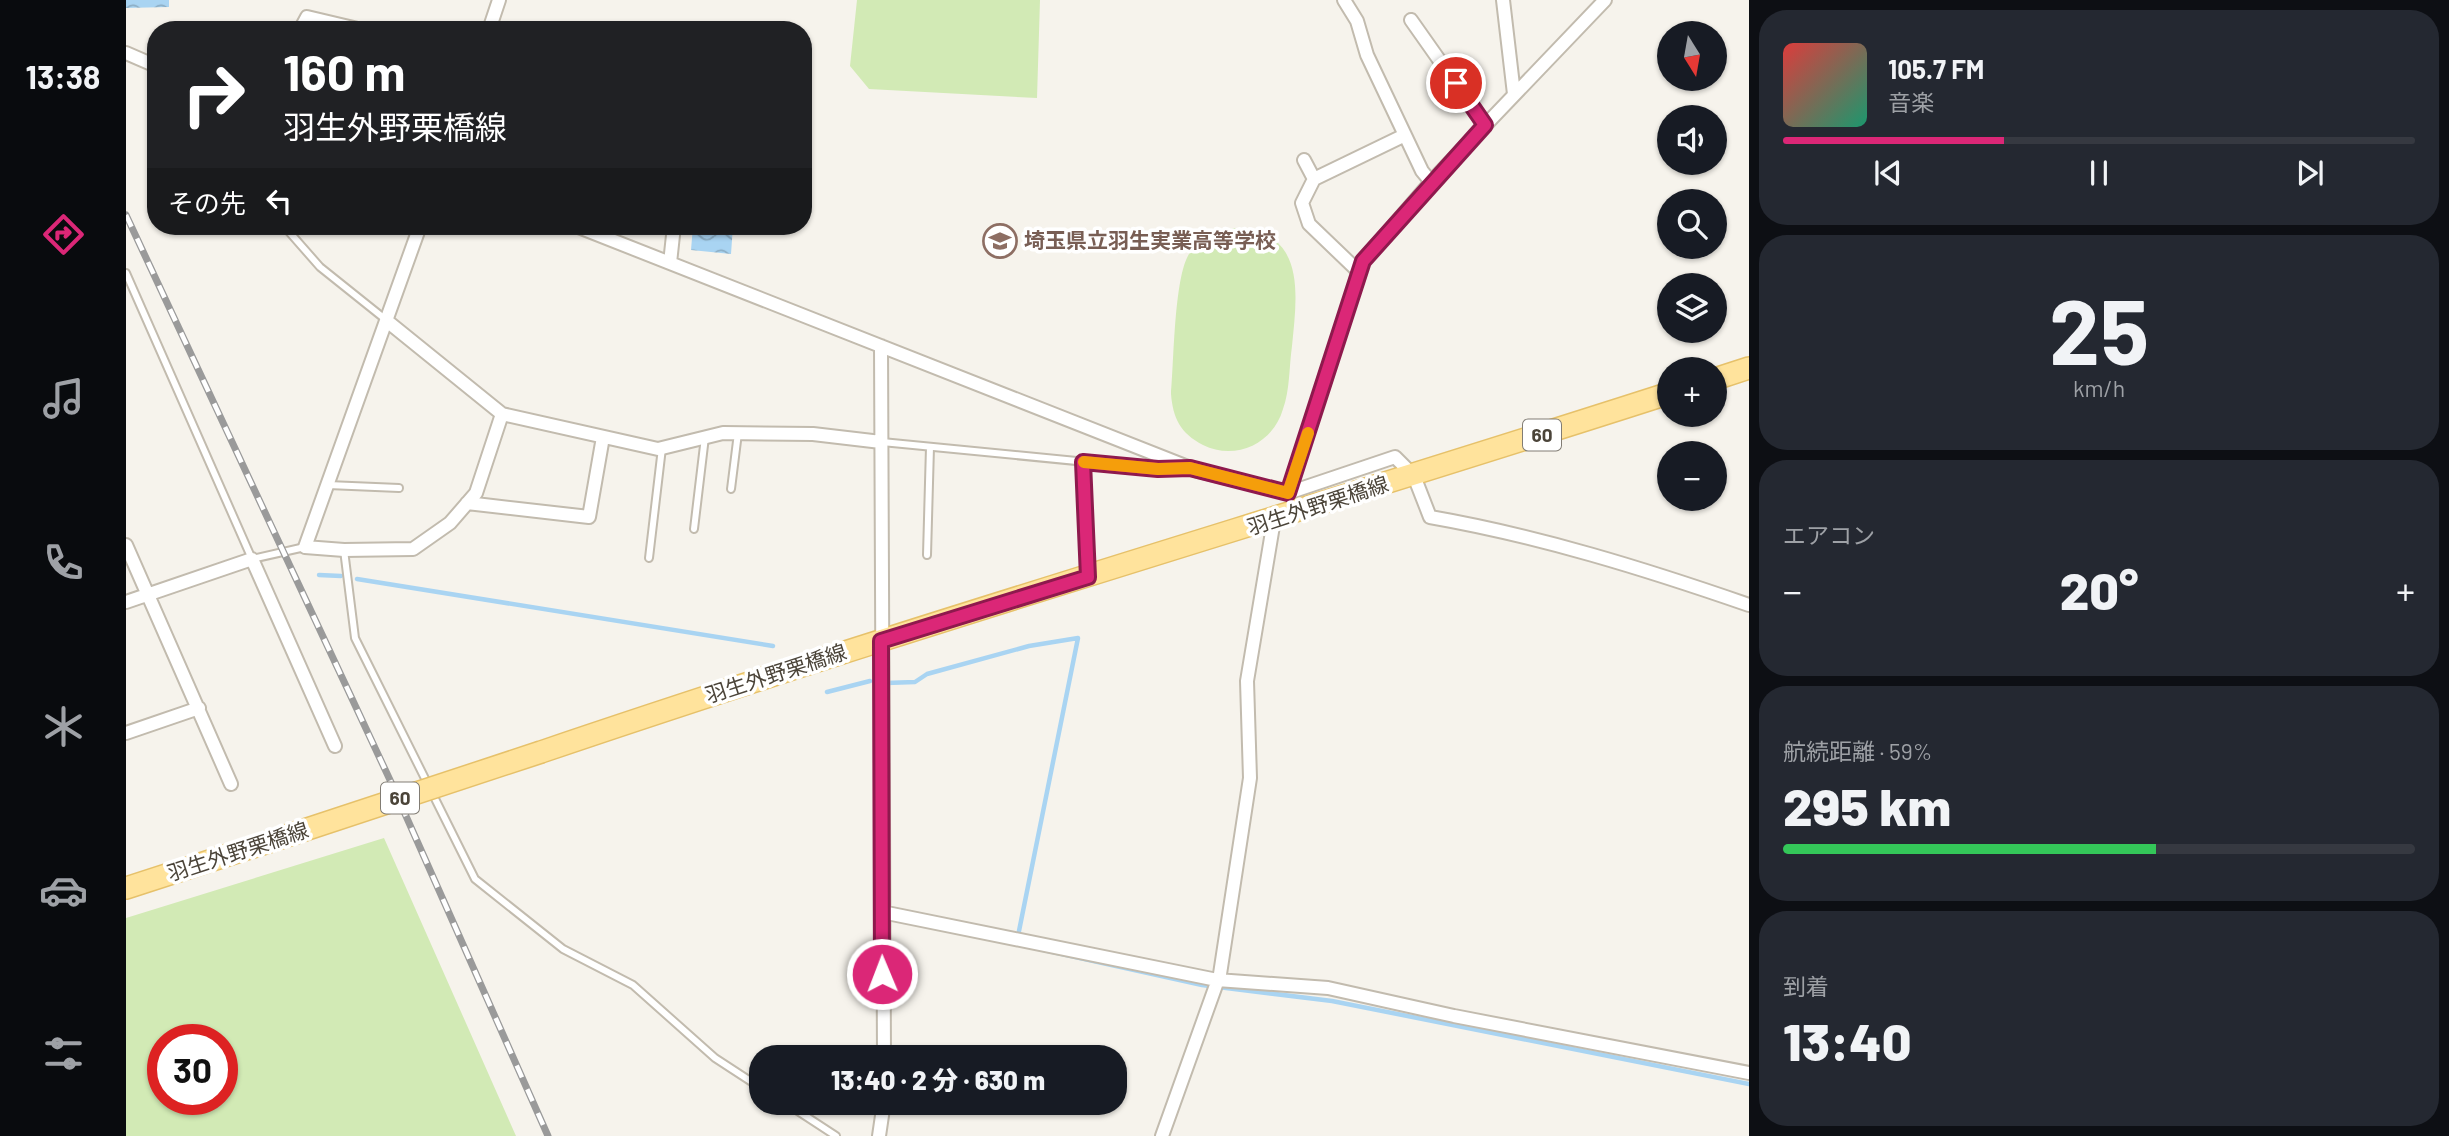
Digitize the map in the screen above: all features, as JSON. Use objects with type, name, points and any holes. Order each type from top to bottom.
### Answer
[{"type":"main road","points":[[1727,375],[1749,368]]},
{"type":"main road","name":"羽生外野栗橋線","points":[[126,888],[749,681],[1274,520],[1657,397]]},
{"type":"street","points":[[492,21],[499,0]]},
{"type":"street","points":[[1344,0],[1357,21],[1367,55],[1422,171],[1431,182]]},
{"type":"street","points":[[1504,0],[1514,94]]},
{"type":"street","points":[[1288,493],[1363,261],[1431,182],[1605,0]]},
{"type":"street","points":[[305,21],[307,17],[324,21]]},
{"type":"street","points":[[1412,20],[1485,125]]},
{"type":"street","points":[[126,53],[147,64]]},
{"type":"street","points":[[1359,272],[1309,224],[1302,203],[1314,179],[1405,135]]},
{"type":"street","points":[[1304,160],[1314,179]]},
{"type":"street","points":[[417,235],[305,547],[344,550],[413,549],[450,523],[476,493],[502,414]]},
{"type":"street","points":[[599,235],[1190,468],[1288,493],[1395,457],[1414,476],[1430,517],[1484,527],[1653,572],[1749,605]]},
{"type":"street","points":[[670,263],[673,235]]},
{"type":"street","points":[[387,321],[502,414],[662,448],[738,433],[813,434],[881,442]]},
{"type":"street","points":[[881,346],[884,1045]]},
{"type":"street","points":[[467,503],[589,517],[603,437]]},
{"type":"street","points":[[1162,1136],[1217,981],[1250,778],[1247,681],[1274,520]]},
{"type":"street","points":[[126,545],[231,784]]},
{"type":"street","points":[[126,602],[252,559],[335,746]]},
{"type":"street","points":[[126,733],[199,708]]},
{"type":"street","points":[[882,912],[1217,981],[1328,988],[1454,1016],[1749,1073]]},
{"type":"street","points":[[879,1136],[882,1115]]},
{"type":"lane","points":[[292,235],[320,267],[387,321]]},
{"type":"lane","points":[[126,273],[252,559],[305,547]]},
{"type":"lane","points":[[731,489],[738,433]]},
{"type":"lane","points":[[694,529],[705,438]]},
{"type":"lane","points":[[881,442],[1158,469],[1190,468]]},
{"type":"lane","points":[[927,555],[930,447]]},
{"type":"lane","points":[[649,558],[662,448]]},
{"type":"lane","points":[[1083,462],[1088,577]]},
{"type":"lane","points":[[328,485],[399,488]]},
{"type":"lane","points":[[344,550],[355,638],[475,879],[563,949],[633,985],[715,1058],[749,1080]]},
{"type":"lane","points":[[804,1115],[836,1136]]},
{"type":"green space","points":[[857,0],[1040,0],[1037,98],[869,89],[850,66]]},
{"type":"green space","points":[[1235,228],[1258,232],[1275,241],[1286,253],[1292,269],[1295,306],[1288,386],[1278,421],[1262,440],[1240,450],[1228,451],[1203,445],[1183,430],[1176,418],[1171,394],[1178,300],[1184,266],[1189,254],[1203,240]]},
{"type":"green space","points":[[384,838],[516,1136],[126,1136],[126,918]]},
{"type":"water","points":[[126,0],[169,0],[169,7],[126,8]]},
{"type":"water","points":[[692,235],[732,235],[731,254],[691,250]]},
{"type":"waterway","points":[[319,575],[341,576]]},
{"type":"waterway","points":[[357,579],[773,646]]},
{"type":"waterway","points":[[886,683],[915,682],[927,674],[1029,646],[1078,638],[1019,931]]},
{"type":"waterway","points":[[827,692],[870,681]]},
{"type":"waterway","points":[[1016,944],[1202,985],[1332,1001],[1749,1084]]},
{"type":"railway","points":[[126,215],[390,780],[548,1136]]},
{"type":"slow traffic","points":[[1084,462],[1158,469],[1190,468],[1288,493],[1308,433]]},
{"type":"place","name":"埼玉県立羽生実業高等学校","points":[[1000,241]]},
{"type":"route","points":[[882,974],[881,641],[1088,577],[1083,462],[1158,469],[1190,468],[1288,493],[1363,261],[1431,182],[1485,125],[1456,83]]}]
